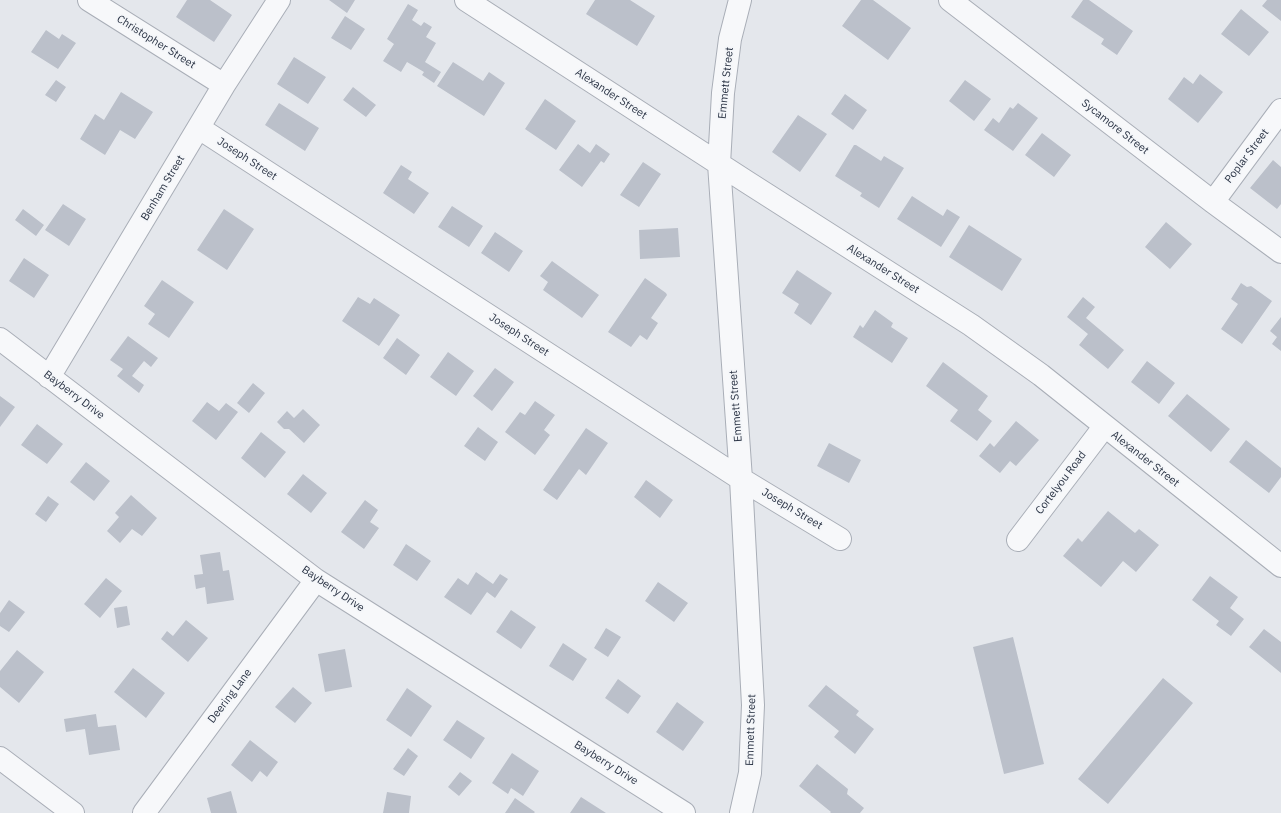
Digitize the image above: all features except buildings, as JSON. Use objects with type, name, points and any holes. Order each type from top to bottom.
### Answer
[{"type":"street","name":"Christopher Street","points":[[89,0],[224,85]]},
{"type":"street","name":"Benham Street","points":[[49,377],[224,85],[279,0]]},
{"type":"street","name":"Alexander Street","points":[[466,0],[971,325],[1041,375],[1281,566]]},
{"type":"street","name":"Emmett Street","points":[[740,0],[730,39],[723,93],[719,164],[741,479],[753,705],[750,773],[742,813]]},
{"type":"street","name":"Sycamore Street","points":[[950,0],[1213,202],[1281,252]]},
{"type":"street","name":"Poplar Street","points":[[1213,202],[1281,110]]},
{"type":"street","name":"Joseph Street","points":[[199,128],[741,479],[840,539]]},
{"type":"street","name":"Bayberry Drive","points":[[0,339],[316,580],[684,813]]},
{"type":"street","name":"Cortelyou Road","points":[[1018,540],[1104,426]]},
{"type":"street","name":"Deering Lane","points":[[144,813],[316,580]]},
{"type":"street","points":[[0,758],[73,813]]}]
